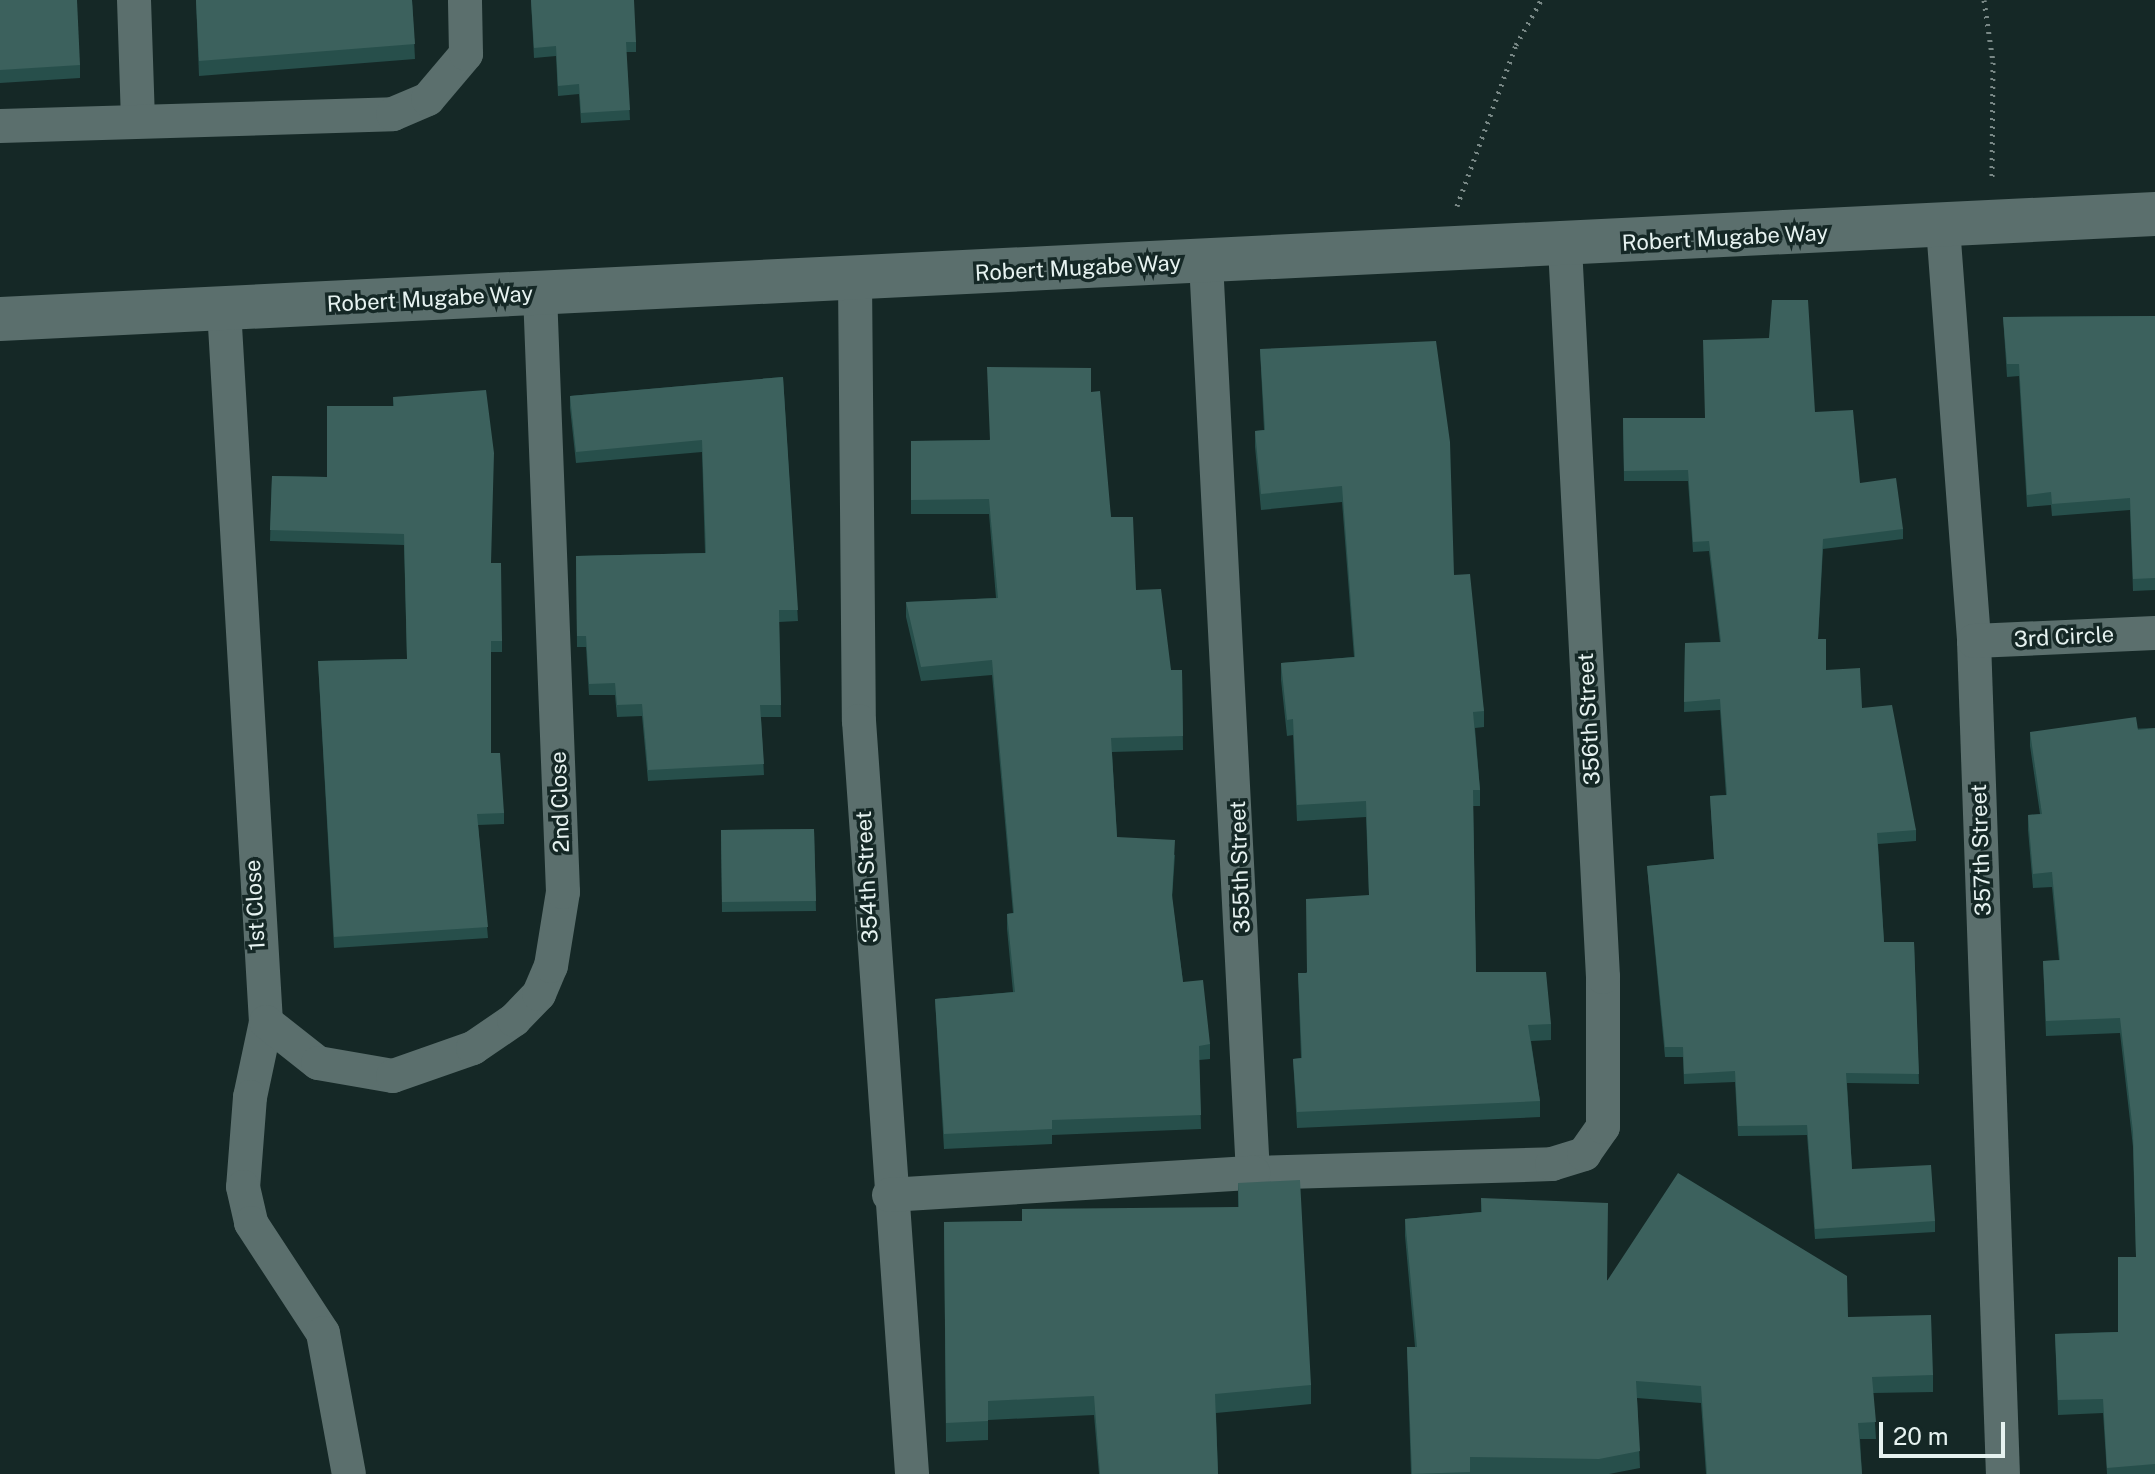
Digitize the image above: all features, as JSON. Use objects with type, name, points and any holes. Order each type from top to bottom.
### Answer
[{"type":"street","points":[[134,0],[138,119]]},
{"type":"street","points":[[0,126],[138,119],[393,114],[428,99],[466,54],[465,0]]},
{"type":"street","name":"Robert Mugabe Way","points":[[0,319],[1206,262],[1437,254],[2155,214]]},
{"type":"street","name":"357th Street","points":[[1964,226],[1974,641],[2003,1474]]},
{"type":"street","name":"356th Street","points":[[1253,1173],[1552,1164],[1584,1154],[1603,1127],[1603,977],[1565,246]]},
{"type":"street","name":"355th Street","points":[[1206,262],[1253,1173]]},
{"type":"street","name":"354th Street","points":[[855,279],[859,721],[889,1195],[912,1474]]},
{"type":"street","name":"2nd Close","points":[[266,1022],[318,1063],[393,1076],[493,1034],[539,994],[551,966],[563,892],[540,294]]},
{"type":"street","name":"1st Close","points":[[224,309],[266,1022],[250,1097],[243,1187],[251,1223],[323,1333],[349,1474]]},
{"type":"street","name":"3rd Circle","points":[[1974,641],[2155,633]]},
{"type":"street","points":[[889,1195],[1253,1173]]},
{"type":"path","points":[[1437,254],[1516,45],[1541,0]]},
{"type":"path","points":[[1964,226],[1993,62],[1984,0]]},
{"type":"building","points":[[0,0],[77,0],[80,65],[0,70]]},
{"type":"building","points":[[196,0],[412,0],[415,44],[199,61]]},
{"type":"building","points":[[531,0],[634,0],[636,42],[626,42],[630,110],[581,113],[579,84],[558,86],[556,46],[534,48]]},
{"type":"building","points":[[1772,300],[1808,300],[1815,412],[1853,410],[1860,483],[1896,478],[1903,529],[1823,539],[1818,639],[1826,639],[1826,670],[1860,668],[1862,708],[1892,705],[1916,830],[1877,833],[1884,942],[1914,942],[1919,1074],[1846,1073],[1852,1169],[1931,1165],[1935,1221],[1815,1229],[1807,1125],[1738,1126],[1735,1071],[1684,1074],[1683,1047],[1665,1047],[1647,866],[1714,859],[1710,796],[1727,795],[1720,699],[1684,702],[1685,643],[1721,642],[1709,541],[1693,542],[1688,470],[1624,471],[1623,418],[1705,418],[1703,340],[1769,338]]},
{"type":"building","points":[[2155,316],[2155,578],[2133,579],[2130,498],[2052,504],[2051,492],[2027,495],[2019,364],[2007,364],[2003,317]]},
{"type":"building","points":[[1436,341],[1450,442],[1454,575],[1470,574],[1484,711],[1473,712],[1480,790],[1473,790],[1476,972],[1546,972],[1551,1024],[1528,1025],[1540,1101],[1297,1112],[1293,1059],[1302,1058],[1298,973],[1307,973],[1306,899],[1369,895],[1366,801],[1297,805],[1293,719],[1287,720],[1281,663],[1355,657],[1342,486],[1261,494],[1255,431],[1265,430],[1260,349]]},
{"type":"building","points":[[987,367],[1091,368],[1091,392],[1100,391],[1111,517],[1133,517],[1136,590],[1161,589],[1171,670],[1182,670],[1183,736],[1111,738],[1117,837],[1175,840],[1172,895],[1183,982],[1203,980],[1210,1044],[1199,1046],[1201,1115],[1052,1120],[1052,1129],[944,1134],[935,999],[1015,992],[1007,914],[1014,913],[992,660],[921,667],[906,602],[998,598],[989,499],[911,500],[911,441],[990,440]]},
{"type":"building","points":[[783,377],[798,610],[779,610],[781,705],[760,705],[764,764],[648,770],[642,704],[617,705],[615,683],[589,684],[586,636],[577,636],[576,556],[706,553],[702,440],[576,452],[570,396]]},
{"type":"building","points":[[486,390],[494,453],[491,563],[501,563],[502,641],[491,641],[491,753],[500,753],[504,813],[477,814],[488,927],[334,937],[318,661],[407,659],[404,534],[270,530],[272,476],[327,477],[327,406],[394,406],[393,397]]},
{"type":"building","points":[[2136,717],[2138,730],[2155,728],[2155,1464],[2107,1468],[2103,1399],[2058,1400],[2055,1334],[2118,1332],[2118,1257],[2136,1257],[2133,1132],[2120,1018],[2046,1021],[2043,961],[2060,960],[2052,872],[2033,874],[2028,815],[2042,814],[2030,732]]},
{"type":"building","points":[[814,829],[816,901],[722,902],[721,830]]},
{"type":"building","points":[[1678,1173],[1847,1276],[1848,1317],[1931,1315],[1933,1375],[1872,1377],[1876,1422],[1858,1423],[1862,1474],[1707,1474],[1701,1386],[1636,1381],[1640,1451],[1599,1459],[1470,1457],[1470,1472],[1412,1474],[1407,1347],[1417,1347],[1405,1219],[1482,1212],[1481,1198],[1608,1203],[1607,1281]]},
{"type":"building","points":[[1300,1180],[1311,1385],[1215,1394],[1218,1474],[1100,1474],[1094,1396],[988,1401],[988,1421],[946,1423],[944,1222],[1022,1221],[1022,1209],[1239,1207],[1238,1183]]}]
